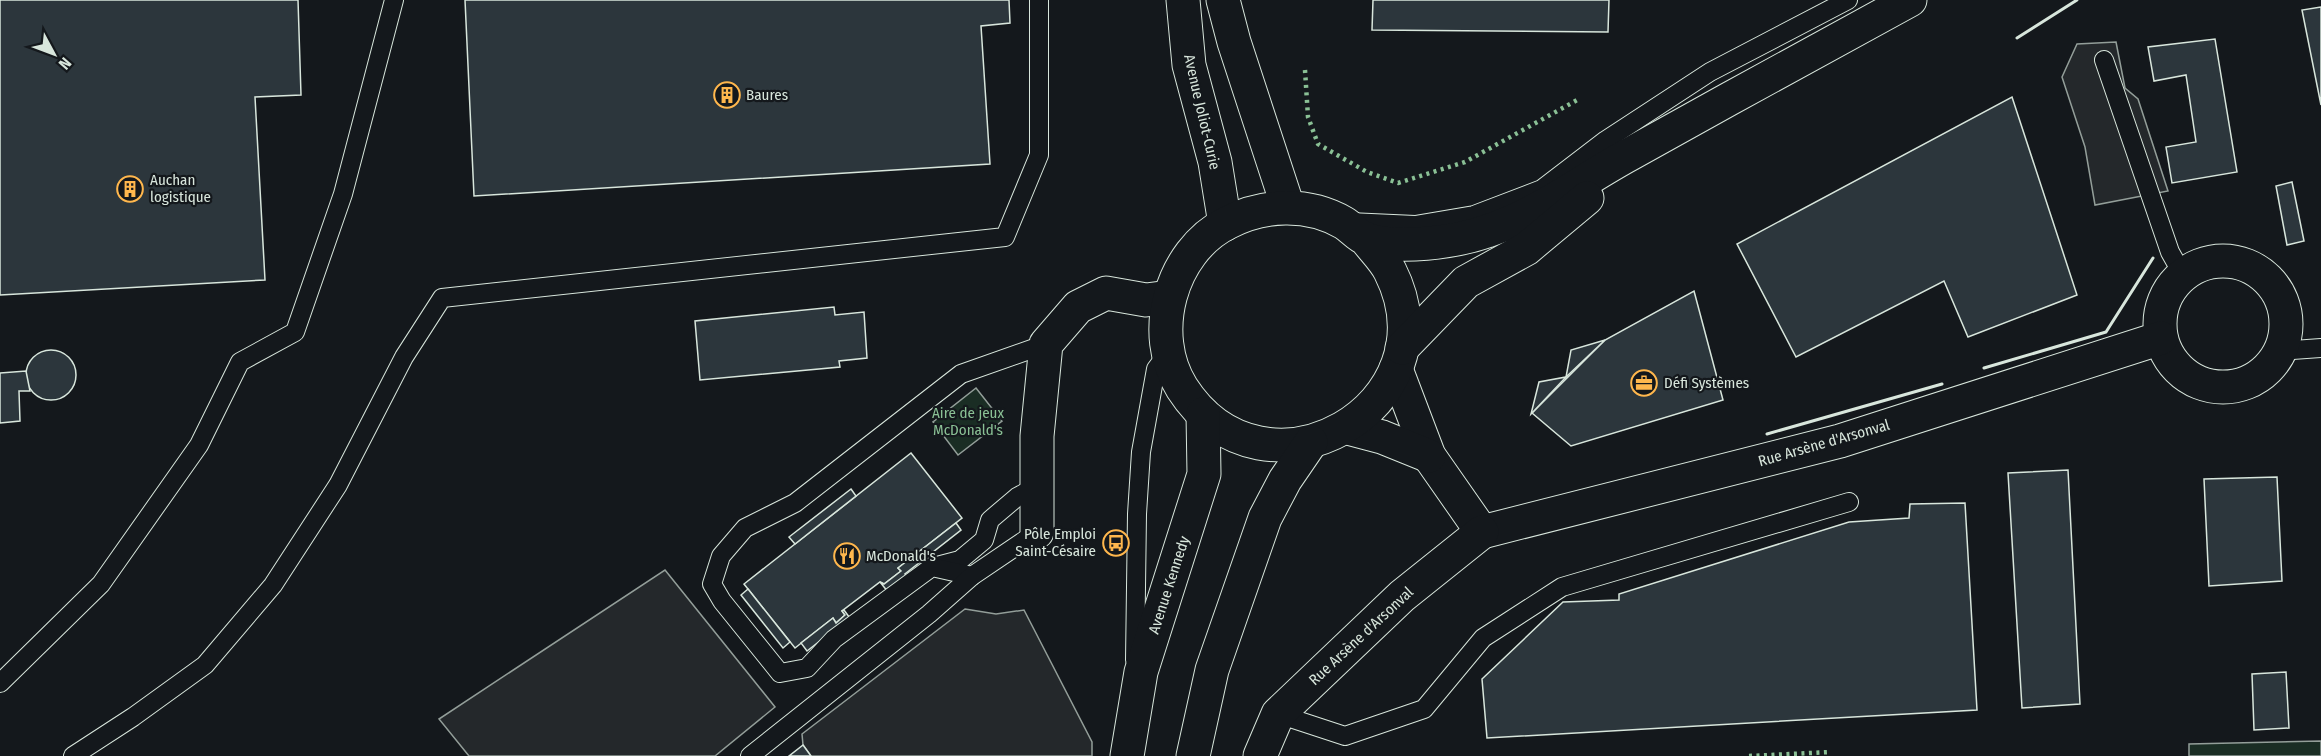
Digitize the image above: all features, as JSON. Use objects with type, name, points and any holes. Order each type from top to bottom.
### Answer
[{"type":"street","name":"Avenue Joliot-Curie","points":[[1183,0],[1189,65],[1215,162],[1225,224]]},
{"type":"street","points":[[1223,0],[1237,52],[1288,207]]},
{"type":"street","points":[[1625,157],[1583,202],[1526,249],[1466,282],[1399,358],[1376,403],[1348,428],[1311,442],[1273,445],[1263,443],[1236,435],[1203,414],[1181,386],[1168,353],[1166,325],[1169,297],[1181,268],[1200,243],[1225,224],[1255,211],[1288,207],[1316,211],[1354,230],[1408,244],[1445,241],[1488,231],[1559,198],[1625,157],[1910,0]]},
{"type":"street","points":[[1354,230],[1390,270],[1403,308],[1399,358],[1430,456],[1482,532]]},
{"type":"street","points":[[2222,261],[2244,264],[2262,274],[2277,290],[2284,309],[2286,331],[2280,351],[2269,367],[2253,379],[2236,386],[2216,387],[2197,381],[2181,371],[2169,356],[2161,338],[2160,320],[2171,288],[2183,275],[2202,265],[2222,261]]},
{"type":"street","points":[[1037,532],[1037,436],[1046,344],[1078,307],[1106,293],[1146,300],[1169,297]]},
{"type":"street","name":"Rue Arsène d'Arsonval","points":[[1260,756],[1278,714],[1402,596],[1482,532],[1840,441],[2161,338]]},
{"type":"street","name":"Avenue Kennedy","points":[[1127,756],[1141,672],[1204,474],[1203,414]]},
{"type":"street","points":[[1348,428],[1382,437],[1430,456]]},
{"type":"street","points":[[1193,756],[1212,670],[1265,518],[1285,480],[1311,442]]},
{"type":"lane","points":[[0,683],[101,584],[199,445],[240,362],[294,332],[343,195],[394,0]]},
{"type":"lane","points":[[73,756],[133,717],[205,665],[273,585],[338,485],[404,357],[442,297],[1005,237],[1039,155],[1039,0]]},
{"type":"lane","points":[[1354,230],[1414,225],[1474,215],[1542,189],[1606,140],[1710,72],[1848,0]]},
{"type":"lane","points":[[2104,60],[2169,252],[2183,275]]},
{"type":"lane","points":[[1037,486],[1017,496],[990,520],[984,540],[960,560],[932,567],[834,639],[807,668],[780,673],[722,601],[712,584],[721,556],[745,528],[795,503],[961,374],[1046,344]]},
{"type":"lane","points":[[2280,351],[2321,348]]},
{"type":"lane","points":[[1134,713],[1137,514],[1141,452],[1156,369],[1168,353]]},
{"type":"lane","points":[[1278,714],[1345,736],[1424,709],[1483,638],[1562,587],[1849,502]]},
{"type":"lane","points":[[750,756],[929,614],[972,576],[1037,532]]},
{"type":"lane","points":[[932,567],[972,576]]},
{"type":"green space","name":"Aire de jeux McDonald's","points":[[976,388],[1002,421],[958,455],[933,422]]},
{"type":"green space","points":[[2321,741],[2321,756],[2189,756],[2189,744]]},
{"type":"shaded area","points":[[2116,42],[2125,88],[2138,99],[2168,191],[2095,205],[2085,147],[2062,77],[2077,44]]},
{"type":"shaded area","points":[[665,570],[775,707],[715,756],[469,756],[439,719]]},
{"type":"shaded area","points":[[965,609],[996,614],[1024,610],[1092,742],[1092,756],[811,756],[803,745],[802,734]]},
{"type":"building","name":"Auchan logistique","points":[[0,0],[298,0],[301,95],[255,97],[265,280],[0,295]]},
{"type":"building","name":"Baures","points":[[465,0],[1009,0],[1010,23],[981,26],[990,164],[474,196]]},
{"type":"building","points":[[1373,0],[1609,0],[1608,32],[1372,30]]},
{"type":"building","points":[[2321,7],[2321,105],[2302,10]]},
{"type":"building","points":[[2215,39],[2237,172],[2172,183],[2166,147],[2196,142],[2186,75],[2154,81],[2148,47]]},
{"type":"building","points":[[2012,97],[2077,295],[1968,337],[1944,281],[1796,357],[1737,244]]},
{"type":"building","points":[[2292,182],[2304,241],[2287,245],[2276,186]]},
{"type":"building","points":[[1694,291],[1723,400],[1571,446],[1532,413],[1605,340]]},
{"type":"building","points":[[834,307],[835,315],[864,312],[867,358],[839,361],[840,367],[700,380],[695,321]]},
{"type":"building","points":[[1605,340],[1566,377],[1571,350]]},
{"type":"building","points":[[46,350],[56,350],[69,357],[76,370],[76,380],[69,393],[56,400],[46,400],[37,396],[30,389],[26,380],[26,370],[30,361],[37,354]]},
{"type":"building","points":[[26,371],[30,391],[19,391],[20,421],[0,423],[0,373]]},
{"type":"building","points":[[1566,377],[1532,413],[1531,414],[1539,382]]},
{"type":"building","name":"McDonald's","points":[[911,453],[962,518],[898,568],[901,571],[884,584],[880,582],[842,611],[845,615],[836,623],[833,618],[795,648],[744,584]]},
{"type":"building","points":[[2068,470],[2080,704],[2022,708],[2008,473]]},
{"type":"building","points":[[2277,477],[2282,581],[2209,586],[2204,479]]},
{"type":"building","points":[[851,489],[856,496],[795,544],[789,537]]},
{"type":"building","points":[[1965,503],[1977,710],[1487,738],[1482,679],[1563,602],[1619,600],[1619,594],[1849,522],[1909,518],[1910,504]]},
{"type":"building","points":[[956,523],[961,530],[905,574],[907,577],[888,592],[880,582],[884,584],[901,571],[898,568]]},
{"type":"building","points":[[748,589],[790,642],[783,648],[741,595]]},
{"type":"building","points":[[844,610],[852,621],[838,627],[807,651],[801,643],[833,618],[836,623],[845,615],[842,611]]},
{"type":"building","points":[[2286,672],[2289,728],[2254,730],[2252,674]]},
{"type":"building","points":[[803,745],[811,756],[789,756]]},
{"type":"hedge","points":[[1305,70],[1308,117],[1318,144],[1367,172],[1398,183],[1465,162],[1579,99]]},
{"type":"hedge","points":[[1749,756],[1831,752]]},
{"type":"wall","points":[[2017,38],[2077,0]]},
{"type":"wall","points":[[1984,368],[2106,332],[2153,258]]},
{"type":"wall","points":[[1767,434],[1942,384]]},
{"type":"place","name":"Baures","points":[[727,95]]},
{"type":"place","name":"Auchan logistique","points":[[130,189]]},
{"type":"place","name":"Défi Systèmes","points":[[1644,383]]},
{"type":"place","name":"Pôle Emploi Saint-Césaire","points":[[1116,543]]},
{"type":"place","name":"McDonald's","points":[[847,556]]}]
